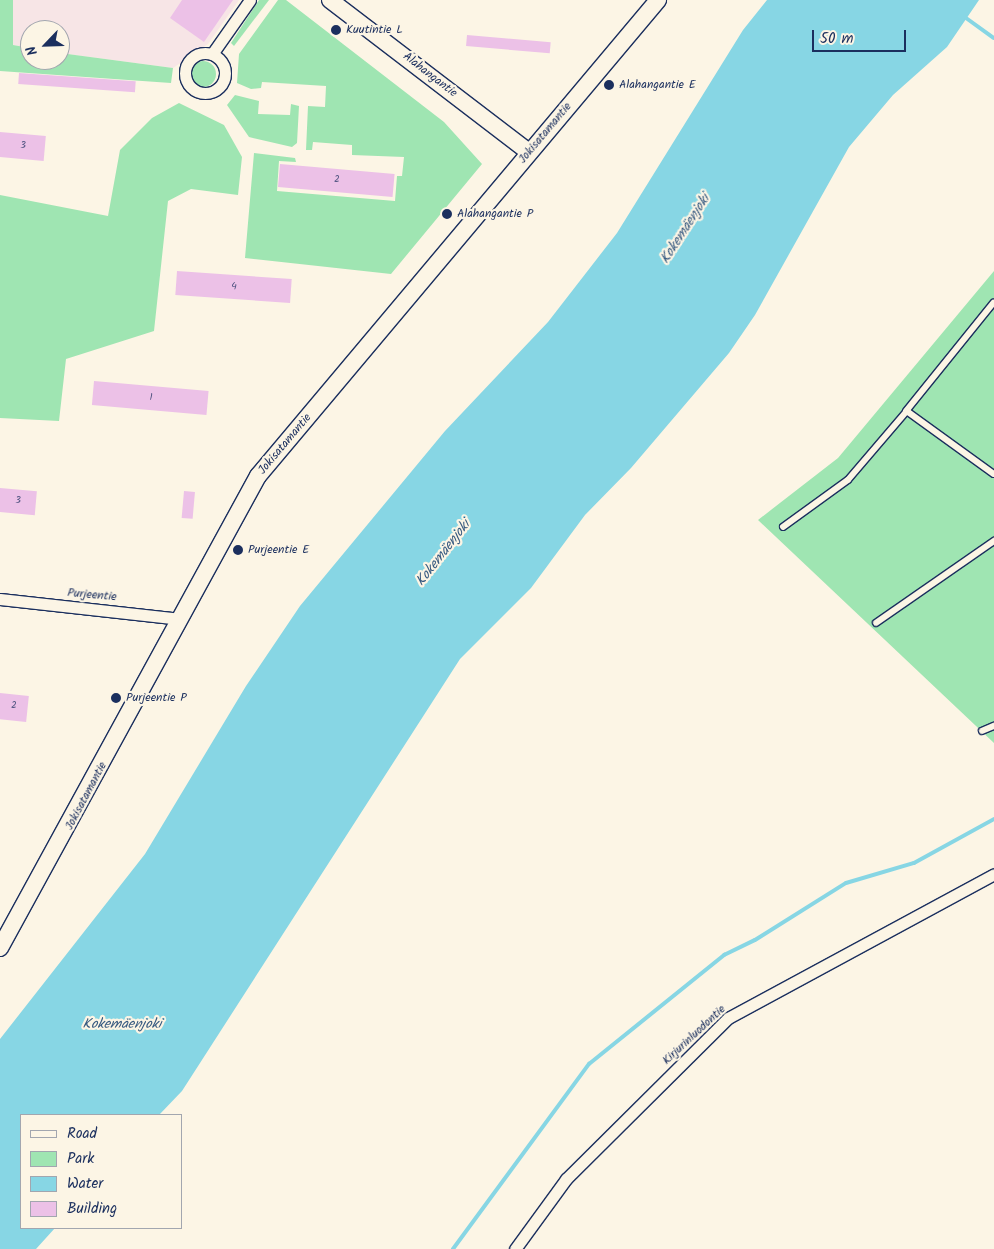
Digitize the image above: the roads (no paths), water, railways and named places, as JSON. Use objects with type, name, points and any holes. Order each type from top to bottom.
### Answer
[{"type":"street","points":[[212,54],[250,0]]},
{"type":"street","name":"Alahangantie","points":[[330,0],[529,152]]},
{"type":"street","name":"Jokisatamantie","points":[[0,948],[258,476],[658,0]]},
{"type":"street","name":"Purjeentie","points":[[0,599],[181,619]]},
{"type":"street","name":"Kirjurinluodontie","points":[[515,1249],[566,1179],[728,1018],[994,874]]},
{"type":"lane","points":[[783,527],[848,480],[994,304]]},
{"type":"lane","points":[[906,411],[994,474]]},
{"type":"lane","points":[[876,622],[994,541]]},
{"type":"lane","points":[[982,731],[994,726]]},
{"type":"water","name":"Kokemäenjoki","points":[[767,0],[979,0],[947,47],[893,95],[849,147],[755,315],[729,353],[631,468],[585,515],[531,588],[460,659],[182,1091],[160,1114],[20,1114],[20,1229],[54,1229],[36,1249],[0,1249],[0,1039],[145,854],[246,686],[300,606],[445,431],[548,322],[617,233],[743,30]]},
{"type":"waterway","points":[[966,18],[994,38]]},
{"type":"waterway","points":[[453,1249],[589,1064],[724,955],[755,940],[846,883],[914,863],[994,819]]},
{"type":"place","name":"Kuutintie L","points":[[336,30]]},
{"type":"place","name":"Alahangantie E","points":[[609,85]]},
{"type":"place","name":"Alahangantie P","points":[[447,214]]},
{"type":"place","name":"Purjeentie E","points":[[238,550]]},
{"type":"place","name":"Purjeentie P","points":[[116,698]]}]
